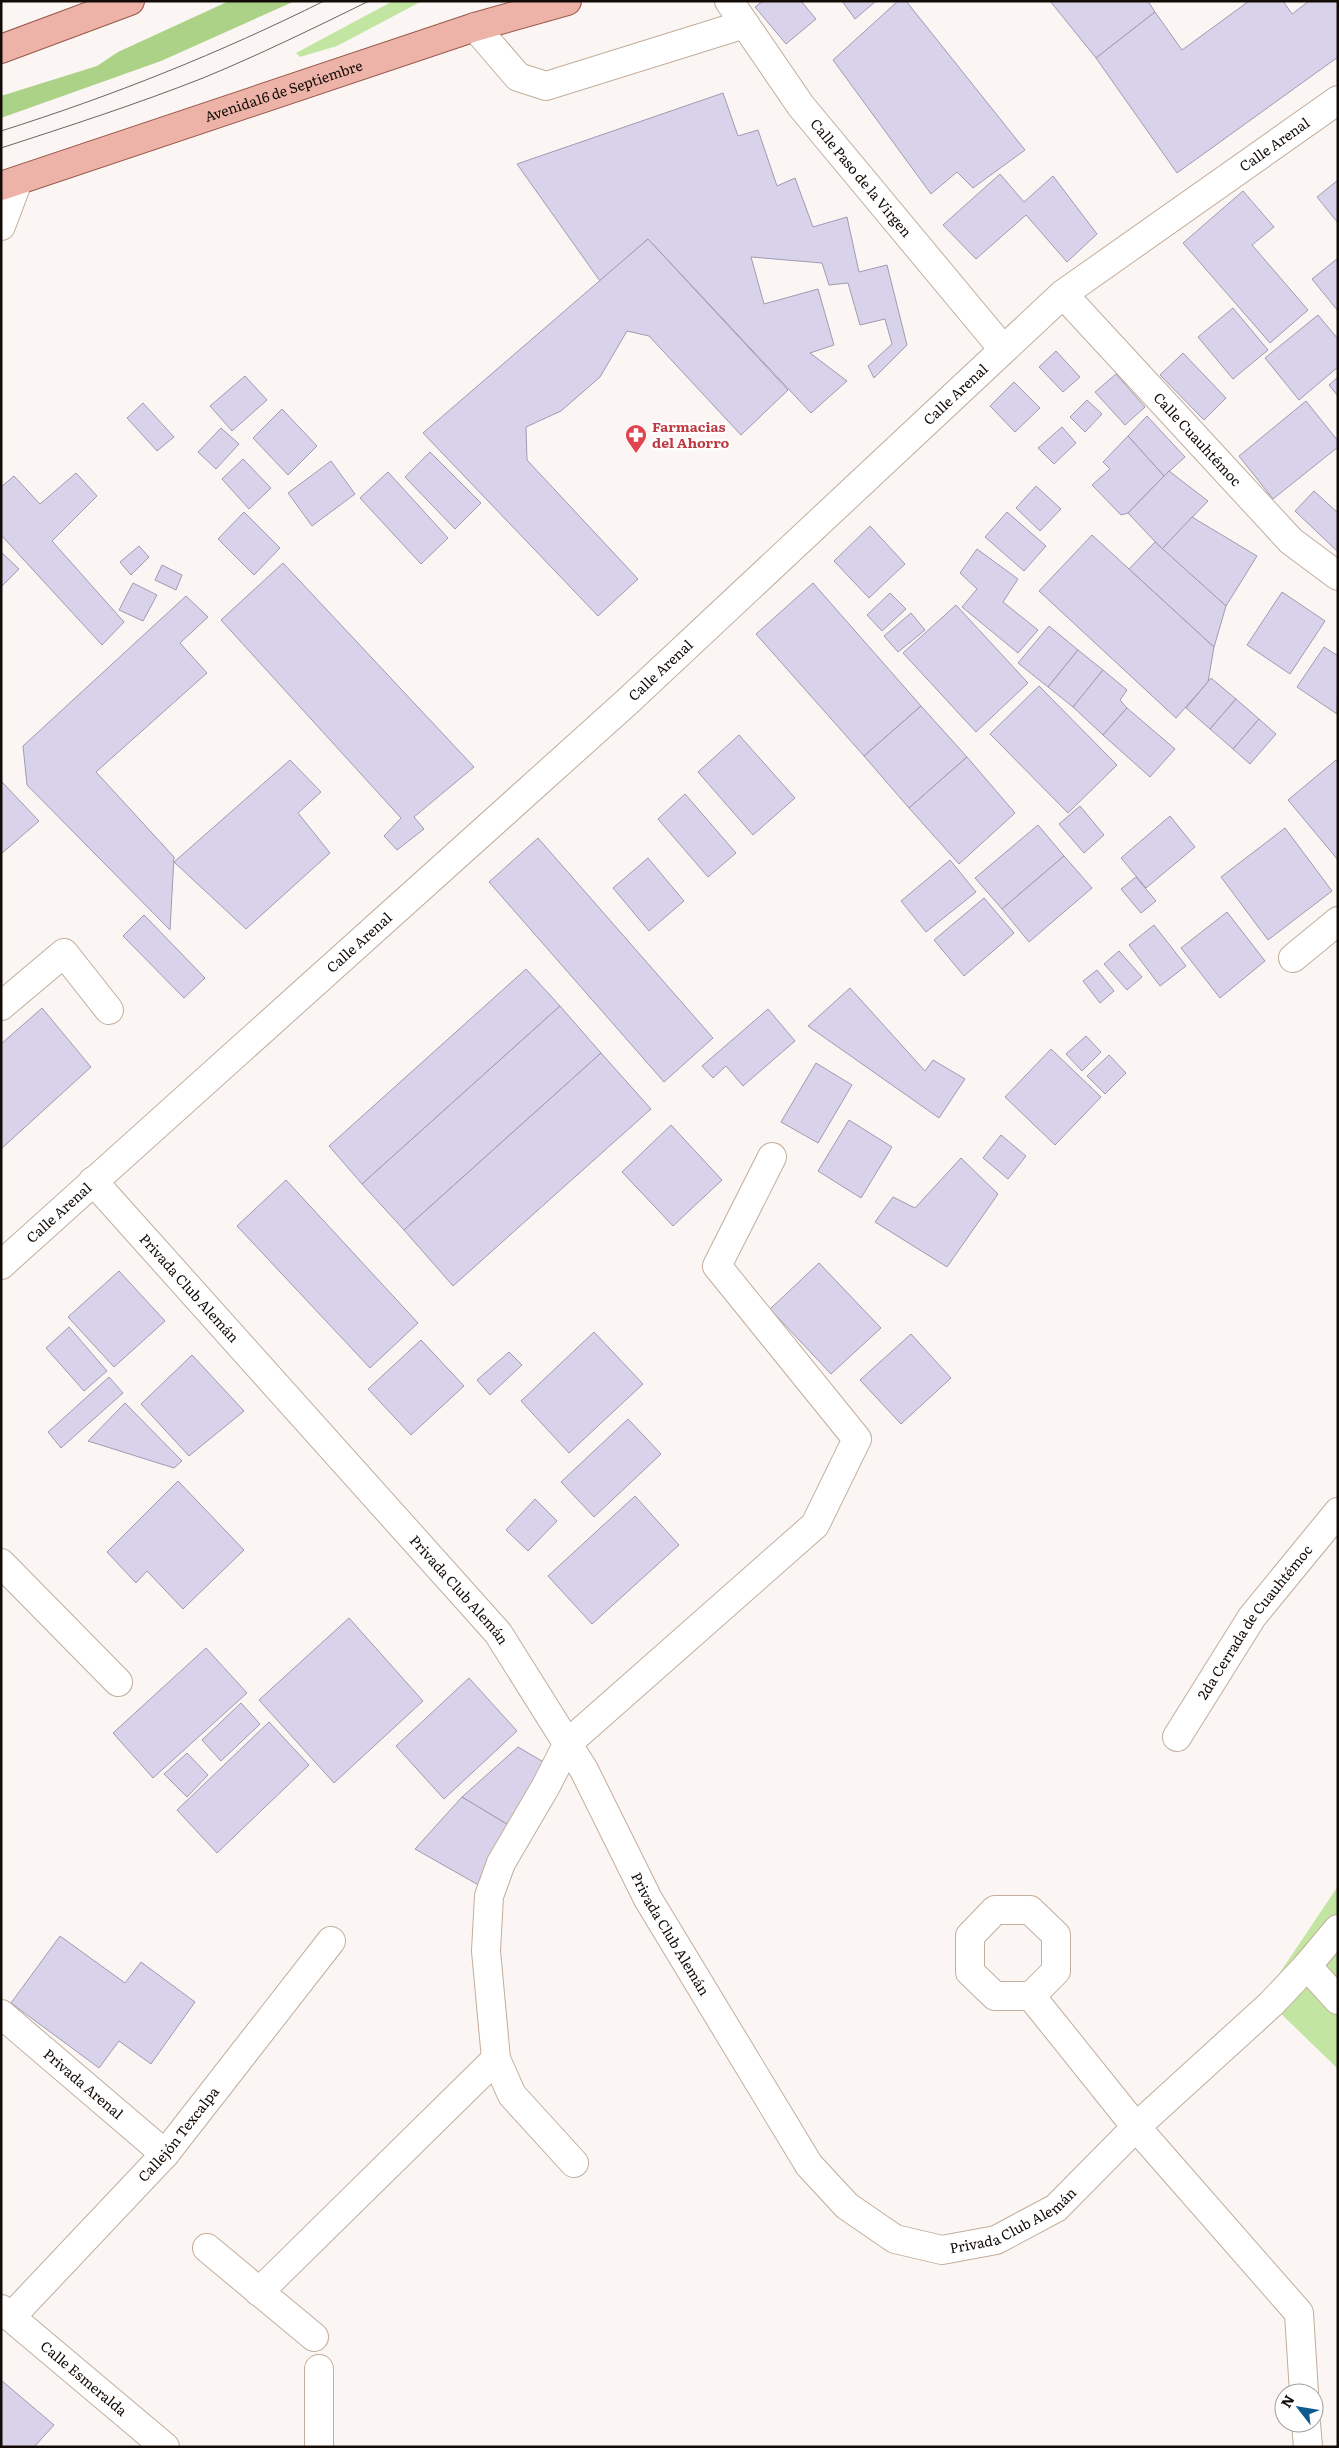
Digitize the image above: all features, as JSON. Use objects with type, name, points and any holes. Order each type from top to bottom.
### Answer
[{"type":"main road","points":[[1,49],[130,1]]},
{"type":"main road","points":[[475,27],[511,1]]},
{"type":"main road","name":"Avenida16 de Septiembre","points":[[10,184],[475,27],[567,1]]},
{"type":"street","name":"Calle Paso de la Virgen","points":[[729,1],[801,106],[1003,349]]},
{"type":"street","points":[[475,27],[518,77],[546,86],[745,24]]},
{"type":"street","name":"Calle Arenal","points":[[1,1265],[627,702],[1063,294],[1338,100]]},
{"type":"street","points":[[1,226],[10,184]]},
{"type":"street","name":"Calle Cuauhtémoc","points":[[1063,294],[1291,541],[1338,576]]},
{"type":"street","points":[[1293,958],[1338,921]]},
{"type":"street","points":[[1,1006],[64,953],[108,1010]]},
{"type":"street","points":[[574,2163],[512,2095],[496,2059],[486,1951],[489,1896],[501,1863],[546,1786],[568,1743],[815,1525],[857,1439],[718,1266],[772,1158]]},
{"type":"street","name":"Privada Club Alemán","points":[[93,1181],[498,1633],[584,1770],[648,1899],[810,2165],[847,2206],[895,2239],[942,2250],[996,2240],[1056,2208],[1136,2127],[1271,2004],[1308,1966],[1338,1929]]},
{"type":"street","name":"2da Cerrada de Cuauhtémoc","points":[[1176,1737],[1252,1617],[1338,1512]]},
{"type":"street","points":[[1,1563],[118,1682]]},
{"type":"street","name":"Callejón Texcalpa","points":[[6,2313],[165,2154],[331,1941]]},
{"type":"street","points":[[1308,1966],[1338,2000]]},
{"type":"street","points":[[1031,1996],[1136,2127],[1299,2313],[1303,2383]]},
{"type":"street","name":"Privada Arenal","points":[[1,2014],[165,2154]]},
{"type":"street","points":[[260,2292],[496,2059]]},
{"type":"street","points":[[207,2248],[314,2337]]},
{"type":"street","name":"Calle Esmeralda","points":[[6,2313],[165,2447]]},
{"type":"street","points":[[319,2369],[319,2447]]},
{"type":"street","points":[[1307,2433],[1308,2447]]},
{"type":"green space","points":[[229,1],[295,1],[161,61],[1,118],[1,96],[97,66],[118,52]]},
{"type":"green space","points":[[393,1],[422,1],[337,46],[300,57],[296,53]]},
{"type":"green space","points":[[1338,1886],[1338,2069],[1271,2004],[1275,1980]]},
{"type":"building","points":[[763,1],[801,1],[816,19],[786,44],[755,7]]},
{"type":"building","points":[[842,1],[876,1],[855,19]]},
{"type":"building","points":[[898,1],[906,1],[1025,150],[973,188],[957,172],[931,194],[833,60]]},
{"type":"building","points":[[1050,1],[1148,1],[1155,12],[1096,58]]},
{"type":"building","points":[[1249,1],[1283,1],[1292,14],[1309,1],[1338,1],[1338,57],[1177,173],[1096,58],[1155,12],[1182,50]]},
{"type":"building","points":[[723,93],[738,136],[758,130],[777,186],[795,178],[813,227],[847,217],[859,272],[887,265],[907,345],[874,378],[868,366],[892,344],[885,319],[860,325],[848,283],[829,285],[822,263],[751,257],[764,304],[818,289],[834,345],[810,353],[847,381],[811,413],[648,239],[600,281],[517,164]]},
{"type":"building","points":[[1000,174],[1024,202],[1053,176],[1097,234],[1067,262],[1026,215],[976,259],[943,225]]},
{"type":"building","points":[[1338,180],[1338,223],[1317,197]]},
{"type":"building","points":[[1243,191],[1274,227],[1252,245],[1308,310],[1270,343],[1183,243]]},
{"type":"building","points":[[648,239],[788,390],[741,435],[649,336],[627,331],[600,377],[561,411],[526,427],[527,460],[638,579],[598,616],[423,433]]},
{"type":"building","points":[[1338,258],[1338,311],[1312,279]]},
{"type":"building","points":[[1233,308],[1268,350],[1233,379],[1198,337]]},
{"type":"building","points":[[1318,315],[1338,339],[1338,367],[1299,400],[1265,358]]},
{"type":"building","points":[[1056,351],[1080,377],[1063,392],[1039,367]]},
{"type":"building","points":[[1183,353],[1226,398],[1204,420],[1160,375]]},
{"type":"building","points":[[1116,374],[1145,407],[1125,425],[1095,392]]},
{"type":"building","points":[[245,376],[267,400],[232,431],[210,406]]},
{"type":"building","points":[[1338,377],[1338,396],[1329,385]]},
{"type":"building","points":[[1014,382],[1040,408],[1015,432],[990,406]]},
{"type":"building","points":[[1087,400],[1102,414],[1085,432],[1070,417]]},
{"type":"building","points":[[1306,401],[1338,441],[1338,447],[1273,499],[1239,456]]},
{"type":"building","points":[[143,403],[174,437],[157,451],[127,418]]},
{"type":"building","points":[[282,409],[317,446],[288,475],[253,438]]},
{"type":"building","points":[[1147,416],[1185,457],[1164,476],[1128,436]]},
{"type":"building","points":[[1062,427],[1076,443],[1054,464],[1038,448]]},
{"type":"building","points":[[221,428],[239,444],[216,469],[198,452]]},
{"type":"building","points":[[1128,436],[1164,476],[1128,513],[1121,515],[1092,485],[1110,469],[1103,462]]},
{"type":"building","points":[[430,452],[481,503],[455,529],[405,477]]},
{"type":"building","points":[[243,459],[271,488],[249,509],[222,479]]},
{"type":"building","points":[[331,461],[355,494],[312,526],[288,493]]},
{"type":"building","points":[[1169,471],[1208,501],[1162,549],[1128,513]]},
{"type":"building","points":[[388,472],[448,538],[421,564],[360,498]]},
{"type":"building","points":[[76,473],[97,496],[52,541],[124,622],[102,645],[1,535],[1,487],[14,476],[40,504]]},
{"type":"building","points":[[1036,486],[1061,509],[1040,531],[1016,508]]},
{"type":"building","points":[[1314,491],[1338,513],[1338,552],[1295,511]]},
{"type":"building","points":[[244,512],[280,548],[254,575],[218,539]]},
{"type":"building","points":[[1007,512],[1046,546],[1024,571],[985,537]]},
{"type":"building","points":[[1192,517],[1257,556],[1226,606],[1162,549]]},
{"type":"building","points":[[870,526],[905,564],[869,598],[834,561]]},
{"type":"building","points":[[1092,535],[1214,647],[1208,682],[1176,718],[1039,591]]},
{"type":"building","points":[[1155,542],[1226,606],[1214,647],[1129,569]]},
{"type":"building","points":[[139,546],[149,557],[131,575],[120,562]]},
{"type":"building","points":[[977,549],[1018,579],[1003,602],[1038,630],[1018,653],[962,607],[977,589],[960,573]]},
{"type":"building","points":[[1,552],[19,569],[1,587]]},
{"type":"building","points":[[283,563],[474,767],[414,817],[424,829],[397,850],[384,836],[401,818],[221,620]]},
{"type":"building","points":[[162,565],[182,575],[176,590],[155,580]]},
{"type":"building","points":[[133,583],[157,595],[143,621],[119,610]]},
{"type":"building","points":[[813,583],[921,706],[864,756],[756,634]]},
{"type":"building","points":[[1282,592],[1325,621],[1290,674],[1247,645]]},
{"type":"building","points":[[890,593],[906,609],[882,631],[867,615]]},
{"type":"building","points":[[186,596],[208,617],[180,643],[207,673],[96,772],[174,857],[170,930],[27,785],[23,746]]},
{"type":"building","points":[[956,605],[1028,683],[976,732],[903,653]]},
{"type":"building","points":[[911,613],[925,630],[898,652],[884,636]]},
{"type":"building","points":[[1049,626],[1078,650],[1048,687],[1018,663]]},
{"type":"building","points":[[1324,647],[1338,656],[1337,714],[1297,687]]},
{"type":"building","points":[[1078,650],[1103,670],[1073,707],[1048,687]]},
{"type":"building","points":[[1103,670],[1127,690],[1120,700],[1127,708],[1103,735],[1073,707]]},
{"type":"building","points":[[1211,678],[1236,699],[1210,729],[1186,708]]},
{"type":"building","points":[[1039,686],[1117,765],[1068,813],[990,734]]},
{"type":"building","points":[[1236,699],[1259,719],[1233,749],[1210,729]]},
{"type":"building","points":[[921,706],[967,757],[909,808],[864,756]]},
{"type":"building","points":[[1127,708],[1175,749],[1150,777],[1103,735]]},
{"type":"building","points":[[1259,719],[1276,734],[1250,764],[1233,749]]},
{"type":"building","points":[[739,735],[795,798],[753,835],[698,772]]},
{"type":"building","points":[[967,757],[1015,813],[959,864],[909,808]]},
{"type":"building","points":[[290,760],[321,792],[298,813],[330,853],[246,929],[174,862]]},
{"type":"building","points":[[1336,760],[1338,762],[1338,860],[1288,800]]},
{"type":"building","points":[[1,781],[39,821],[1,854]]},
{"type":"building","points":[[685,794],[736,853],[708,877],[658,819]]},
{"type":"building","points":[[1080,806],[1104,835],[1084,853],[1059,824]]},
{"type":"building","points":[[1170,816],[1195,847],[1146,888],[1121,858]]},
{"type":"building","points":[[1038,825],[1064,856],[1002,909],[975,878]]},
{"type":"building","points":[[1285,828],[1332,891],[1268,940],[1221,877]]},
{"type":"building","points":[[538,838],[713,1038],[664,1082],[489,882]]},
{"type":"building","points":[[1064,856],[1092,888],[1029,942],[1002,909]]},
{"type":"building","points":[[648,858],[684,901],[649,931],[613,888]]},
{"type":"building","points":[[950,860],[976,892],[926,932],[901,901]]},
{"type":"building","points":[[1136,877],[1156,901],[1141,913],[1121,889]]},
{"type":"building","points":[[984,898],[1014,933],[964,976],[934,940]]},
{"type":"building","points":[[1227,912],[1265,961],[1220,998],[1181,948]]},
{"type":"building","points":[[144,915],[205,978],[184,998],[123,936]]},
{"type":"building","points":[[1154,925],[1186,966],[1160,986],[1129,945]]},
{"type":"building","points":[[1119,951],[1142,977],[1127,990],[1104,964]]},
{"type":"building","points":[[526,969],[560,1006],[362,1184],[329,1146]]},
{"type":"building","points":[[1097,970],[1114,991],[1100,1003],[1083,981]]},
{"type":"building","points":[[850,988],[925,1071],[933,1060],[965,1079],[939,1118],[808,1026]]},
{"type":"building","points":[[560,1006],[601,1053],[404,1230],[362,1184]]},
{"type":"building","points":[[42,1008],[91,1067],[1,1149],[1,1044]]},
{"type":"building","points":[[768,1009],[795,1041],[743,1086],[726,1066],[713,1078],[702,1066]]},
{"type":"building","points":[[1086,1036],[1101,1052],[1082,1071],[1066,1054]]},
{"type":"building","points":[[1051,1049],[1101,1097],[1055,1145],[1005,1097]]},
{"type":"building","points":[[601,1053],[651,1109],[453,1286],[404,1230]]},
{"type":"building","points":[[1109,1055],[1126,1073],[1105,1094],[1087,1076]]},
{"type":"building","points":[[816,1063],[852,1085],[818,1143],[781,1122]]},
{"type":"building","points":[[849,1120],[892,1147],[861,1198],[818,1171]]},
{"type":"building","points":[[671,1125],[722,1180],[673,1226],[622,1172]]},
{"type":"building","points":[[1001,1135],[1026,1156],[1008,1179],[983,1158]]},
{"type":"building","points":[[961,1158],[998,1194],[947,1267],[875,1222],[893,1197],[915,1208]]},
{"type":"building","points":[[286,1180],[418,1323],[370,1368],[237,1226]]},
{"type":"building","points":[[819,1263],[881,1328],[831,1374],[770,1309]]},
{"type":"building","points":[[119,1271],[165,1321],[114,1367],[68,1317]]},
{"type":"building","points":[[69,1327],[107,1371],[84,1391],[46,1348]]},
{"type":"building","points":[[594,1332],[643,1384],[569,1453],[521,1401]]},
{"type":"building","points":[[911,1334],[951,1378],[901,1424],[860,1380]]},
{"type":"building","points":[[421,1340],[464,1386],[411,1435],[368,1389]]},
{"type":"building","points":[[509,1352],[522,1365],[490,1395],[477,1380]]},
{"type":"building","points":[[192,1355],[244,1411],[189,1456],[141,1404]]},
{"type":"building","points":[[109,1377],[123,1393],[61,1448],[48,1432]]},
{"type":"building","points":[[125,1403],[182,1461],[174,1468],[88,1441]]},
{"type":"building","points":[[628,1419],[661,1454],[594,1517],[561,1482]]},
{"type":"building","points":[[178,1481],[244,1550],[183,1609],[147,1571],[136,1583],[107,1552]]},
{"type":"building","points":[[635,1496],[679,1545],[592,1624],[548,1576]]},
{"type":"building","points":[[535,1499],[557,1521],[528,1551],[506,1530]]},
{"type":"building","points":[[349,1618],[423,1701],[334,1783],[259,1700]]},
{"type":"building","points":[[206,1648],[247,1693],[153,1778],[113,1733]]},
{"type":"building","points":[[469,1678],[517,1731],[444,1799],[396,1746]]},
{"type":"building","points":[[241,1703],[260,1724],[221,1761],[202,1740]]},
{"type":"building","points":[[269,1722],[309,1765],[217,1853],[177,1810]]},
{"type":"building","points":[[518,1747],[552,1767],[515,1829],[462,1797]]},
{"type":"building","points":[[187,1753],[208,1775],[187,1797],[164,1774]]},
{"type":"building","points":[[462,1797],[515,1829],[482,1887],[415,1849]]},
{"type":"building","points":[[60,1936],[125,1983],[141,1962],[195,2002],[151,2064],[119,2041],[99,2068],[11,2003]]},
{"type":"building","points":[[1,2380],[54,2425],[34,2447],[1,2447]]},
{"type":"tram line","points":[[1,131],[125,88],[205,56],[324,1]]},
{"type":"tram line","points":[[1,148],[128,106],[203,78],[266,51],[369,1]]},
{"type":"place","name":"Farmacias del Ahorro","points":[[636,454]]}]
